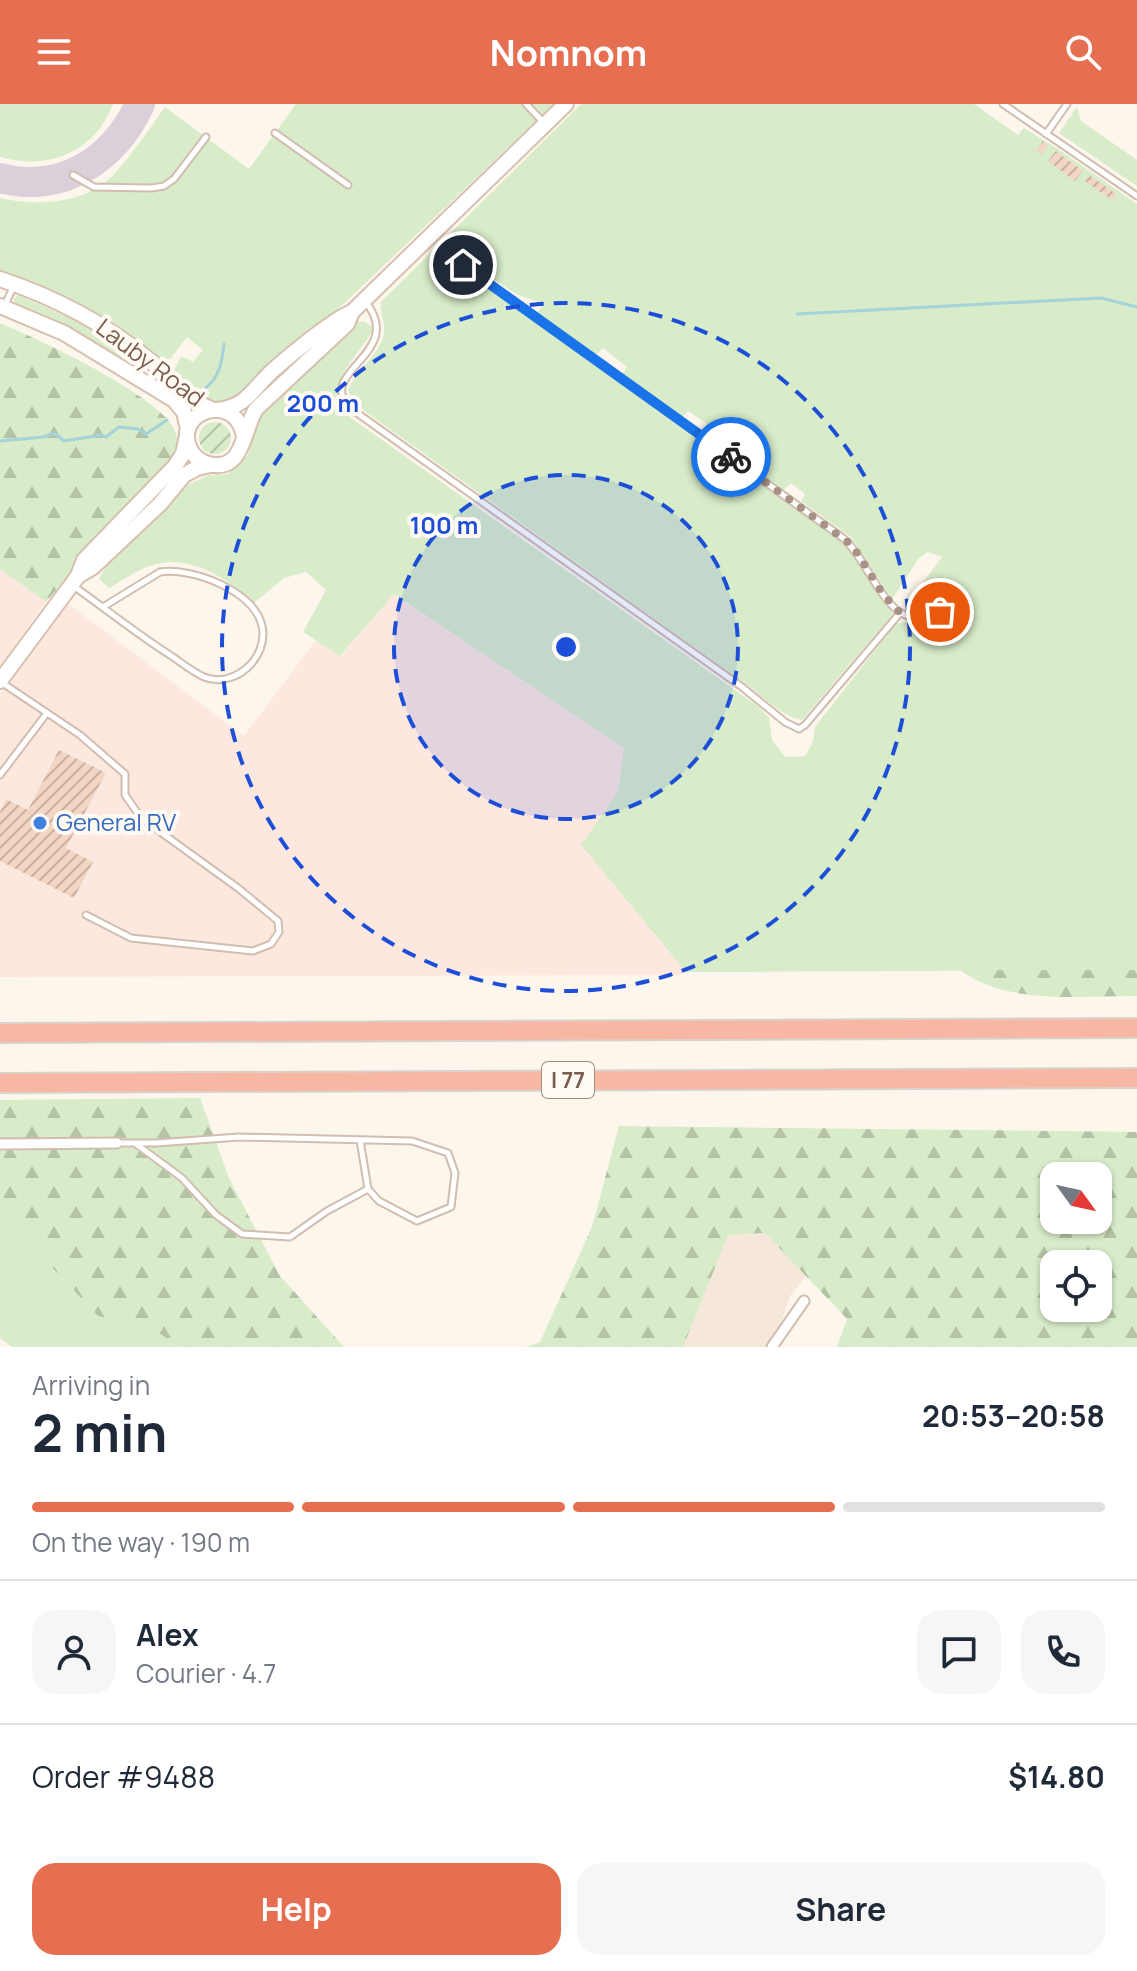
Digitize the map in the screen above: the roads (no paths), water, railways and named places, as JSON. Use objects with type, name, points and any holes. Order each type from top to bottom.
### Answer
[{"type":"highway","name":"I 77","points":[[0,1033],[1137,1028]]},
{"type":"highway","name":"I 77","points":[[0,1083],[1137,1078]]},
{"type":"main road","points":[[75,580],[160,504],[184,475],[197,468],[222,465],[233,460],[241,450],[256,409],[347,324],[352,312],[566,104]]},
{"type":"main road","name":"Lauby Road","points":[[7,281],[65,305],[106,328],[147,358],[186,396],[215,410]]},
{"type":"main road","name":"Lauby Road","points":[[2,307],[64,333],[174,400],[184,412],[188,432]]},
{"type":"main road","points":[[0,681],[75,580],[84,560],[178,462],[197,416],[243,402],[279,365],[340,317],[352,312]]},
{"type":"main road","points":[[215,410],[236,419],[244,437]]},
{"type":"main road","points":[[188,432],[193,454],[211,465]]},
{"type":"street","points":[[0,1144],[117,1143]]},
{"type":"street","points":[[772,1347],[804,1301]]},
{"type":"lane","points":[[526,104],[545,124]]},
{"type":"lane","points":[[1003,104],[1137,196]]},
{"type":"lane","points":[[1046,134],[1067,104]]},
{"type":"lane","points":[[275,133],[348,185]]},
{"type":"lane","points":[[73,175],[94,187],[164,186],[174,179],[206,137]]},
{"type":"lane","points":[[463,265],[852,545],[883,594],[900,613],[915,617],[940,612]]},
{"type":"lane","points":[[2,307],[7,281]]},
{"type":"lane","points":[[364,300],[374,313],[379,328],[376,339],[346,378],[342,390],[344,402],[742,687],[785,722],[799,729],[805,725],[900,613]]},
{"type":"lane","points":[[75,580],[103,607],[203,677],[229,680],[244,672],[261,641],[263,628],[256,612],[231,589],[214,581],[171,570],[160,572],[103,607]]},
{"type":"lane","points":[[0,681],[80,735],[125,774],[125,795],[141,818],[278,921],[279,932],[271,944],[253,951],[131,938],[86,915]]},
{"type":"lane","points":[[0,775],[2,766],[47,713]]},
{"type":"lane","points":[[117,1143],[239,1137],[412,1141],[448,1153],[455,1173],[451,1207],[417,1221],[379,1201],[368,1189],[360,1140]]},
{"type":"lane","points":[[134,1143],[182,1178],[216,1215],[242,1234],[290,1237],[327,1211],[368,1189]]},
{"type":"waterway","points":[[797,314],[1101,298],[1137,307]]},
{"type":"waterway","points":[[203,390],[219,370],[224,344]]},
{"type":"waterway","points":[[0,441],[51,434],[64,441],[101,435],[106,437],[119,427],[138,429],[146,434],[167,420]]},
{"type":"place","name":"General RV","points":[[40,823]]}]
